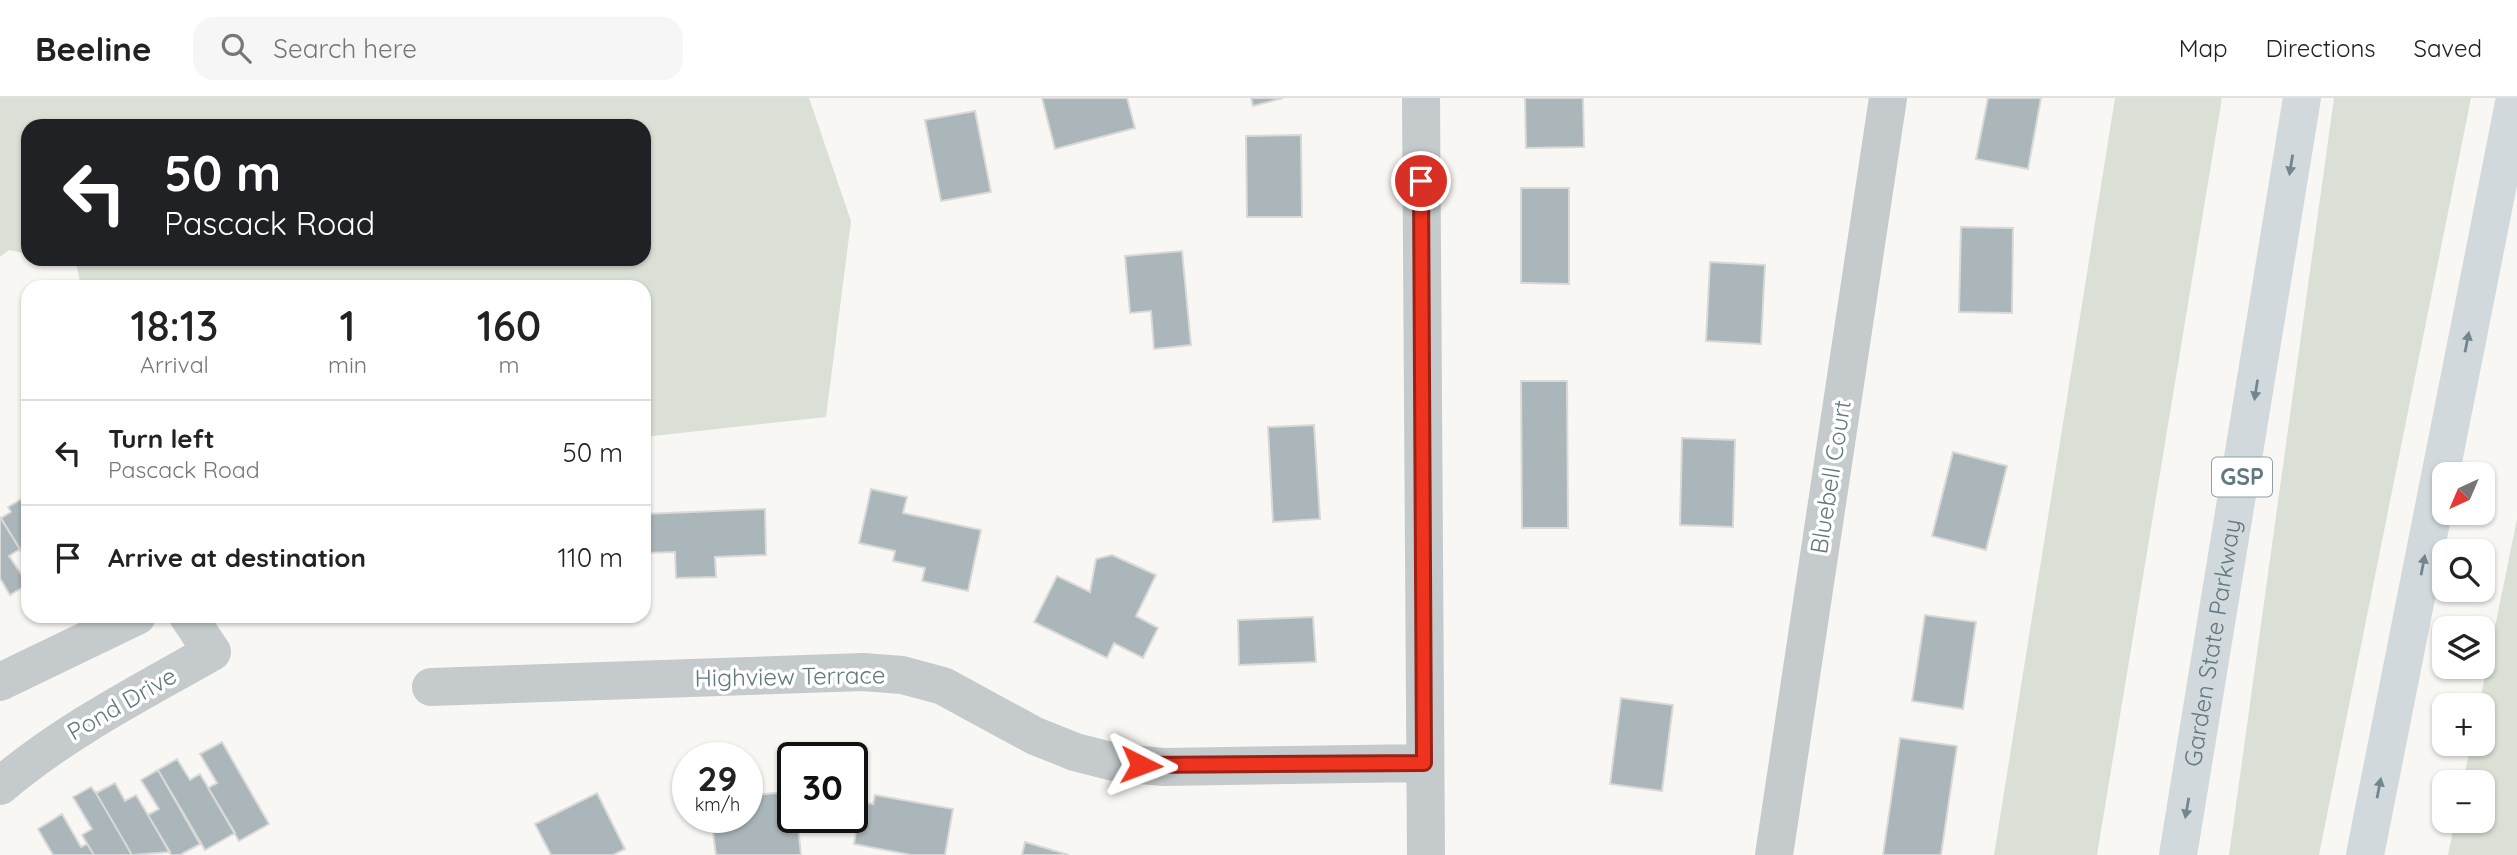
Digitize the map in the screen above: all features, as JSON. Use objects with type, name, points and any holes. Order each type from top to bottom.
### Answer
[{"type":"highway","name":"Garden State Parkway","points":[[2178,855],[2231,550],[2302,98]]},
{"type":"highway","points":[[2365,855],[2515,98]]},
{"type":"street","points":[[1421,98],[1426,855]]},
{"type":"street","name":"Bluebell Court","points":[[1774,855],[1888,98]]},
{"type":"street","points":[[0,682],[122,623]]},
{"type":"street","name":"Pond Drive","points":[[0,786],[36,756],[99,714],[212,652],[193,623]]},
{"type":"street","name":"Highview Terrace","points":[[431,687],[863,672],[889,674],[943,686],[1035,736],[1075,752],[1118,763],[1164,767],[1424,763]]},
{"type":"shaded area","points":[[0,98],[809,98],[851,221],[826,417],[651,436],[651,280],[80,280],[77,266],[651,266],[651,119],[21,119],[21,253],[9,250],[0,257]]},
{"type":"shaded area","points":[[2115,98],[2222,98],[2097,855],[1994,855]]},
{"type":"shaded area","points":[[2334,98],[2471,98],[2319,855],[2229,855]]},
{"type":"shaded area","points":[[2517,519],[2517,855],[2448,855],[2453,833],[2495,833],[2495,770],[2466,770],[2468,756],[2495,756],[2495,693],[2481,693],[2484,679],[2495,679],[2495,627]]},
{"type":"building","points":[[1042,98],[1127,98],[1135,128],[1055,149]]},
{"type":"building","points":[[1251,98],[1283,98],[1253,106]]},
{"type":"building","points":[[1525,98],[1583,98],[1584,147],[1526,148]]},
{"type":"building","points":[[1988,98],[2041,98],[2028,169],[1976,159]]},
{"type":"building","points":[[975,111],[991,192],[941,201],[925,120]]},
{"type":"building","points":[[1301,135],[1302,217],[1247,217],[1246,136]]},
{"type":"building","points":[[1521,188],[1569,188],[1569,284],[1521,283]]},
{"type":"building","points":[[1961,227],[2013,228],[2012,313],[1959,312]]},
{"type":"building","points":[[1182,251],[1191,345],[1154,349],[1151,311],[1130,313],[1125,256]]},
{"type":"building","points":[[1710,262],[1765,265],[1761,344],[1706,341]]},
{"type":"building","points":[[1521,381],[1567,381],[1568,528],[1522,528]]},
{"type":"building","points":[[1314,425],[1320,519],[1273,522],[1268,427]]},
{"type":"building","points":[[1682,438],[1735,440],[1733,527],[1680,525]]},
{"type":"building","points":[[1953,452],[2007,466],[1986,550],[1932,536]]},
{"type":"building","points":[[871,489],[907,497],[903,513],[981,530],[968,591],[922,581],[925,568],[893,561],[895,551],[859,543]]},
{"type":"building","points":[[21,499],[21,551],[1,518],[11,512],[8,507]]},
{"type":"building","points":[[765,509],[766,555],[715,557],[716,577],[676,578],[675,552],[651,553],[651,514]]},
{"type":"building","points":[[0,517],[20,549],[9,556],[21,574],[21,588],[10,595],[0,578]]},
{"type":"building","points":[[1112,555],[1156,575],[1136,616],[1158,628],[1143,658],[1114,643],[1107,658],[1034,622],[1057,576],[1090,592],[1096,559]]},
{"type":"building","points":[[1925,615],[1976,622],[1963,709],[1912,701]]},
{"type":"building","points":[[1313,617],[1316,662],[1239,665],[1238,620]]},
{"type":"building","points":[[1621,698],[1673,705],[1662,791],[1610,784]]},
{"type":"building","points":[[1900,738],[1957,746],[1941,855],[1883,855]]},
{"type":"building","points":[[222,742],[269,824],[239,841],[208,788],[217,783],[200,754]]},
{"type":"building","points":[[177,759],[190,780],[200,774],[235,833],[205,850],[158,770]]},
{"type":"building","points":[[158,770],[200,844],[180,855],[171,855],[148,815],[159,809],[141,780]]},
{"type":"building","points":[[115,783],[125,801],[136,795],[170,852],[132,855],[96,793]]},
{"type":"building","points":[[91,787],[132,855],[94,855],[82,835],[92,829],[73,797]]},
{"type":"building","points":[[597,793],[625,849],[613,855],[551,855],[535,824]]},
{"type":"building","points":[[777,793],[777,833],[799,833],[801,855],[716,855],[713,833],[763,833],[763,794]]},
{"type":"building","points":[[875,795],[953,809],[945,855],[911,855],[854,844],[856,833],[868,833],[868,803],[873,804]]},
{"type":"building","points":[[62,814],[81,847],[87,844],[94,855],[53,855],[38,829]]},
{"type":"building","points":[[1025,842],[1069,855],[1022,855]]},
{"type":"route","points":[[1141,765],[1164,767],[1424,763],[1421,181]]}]
